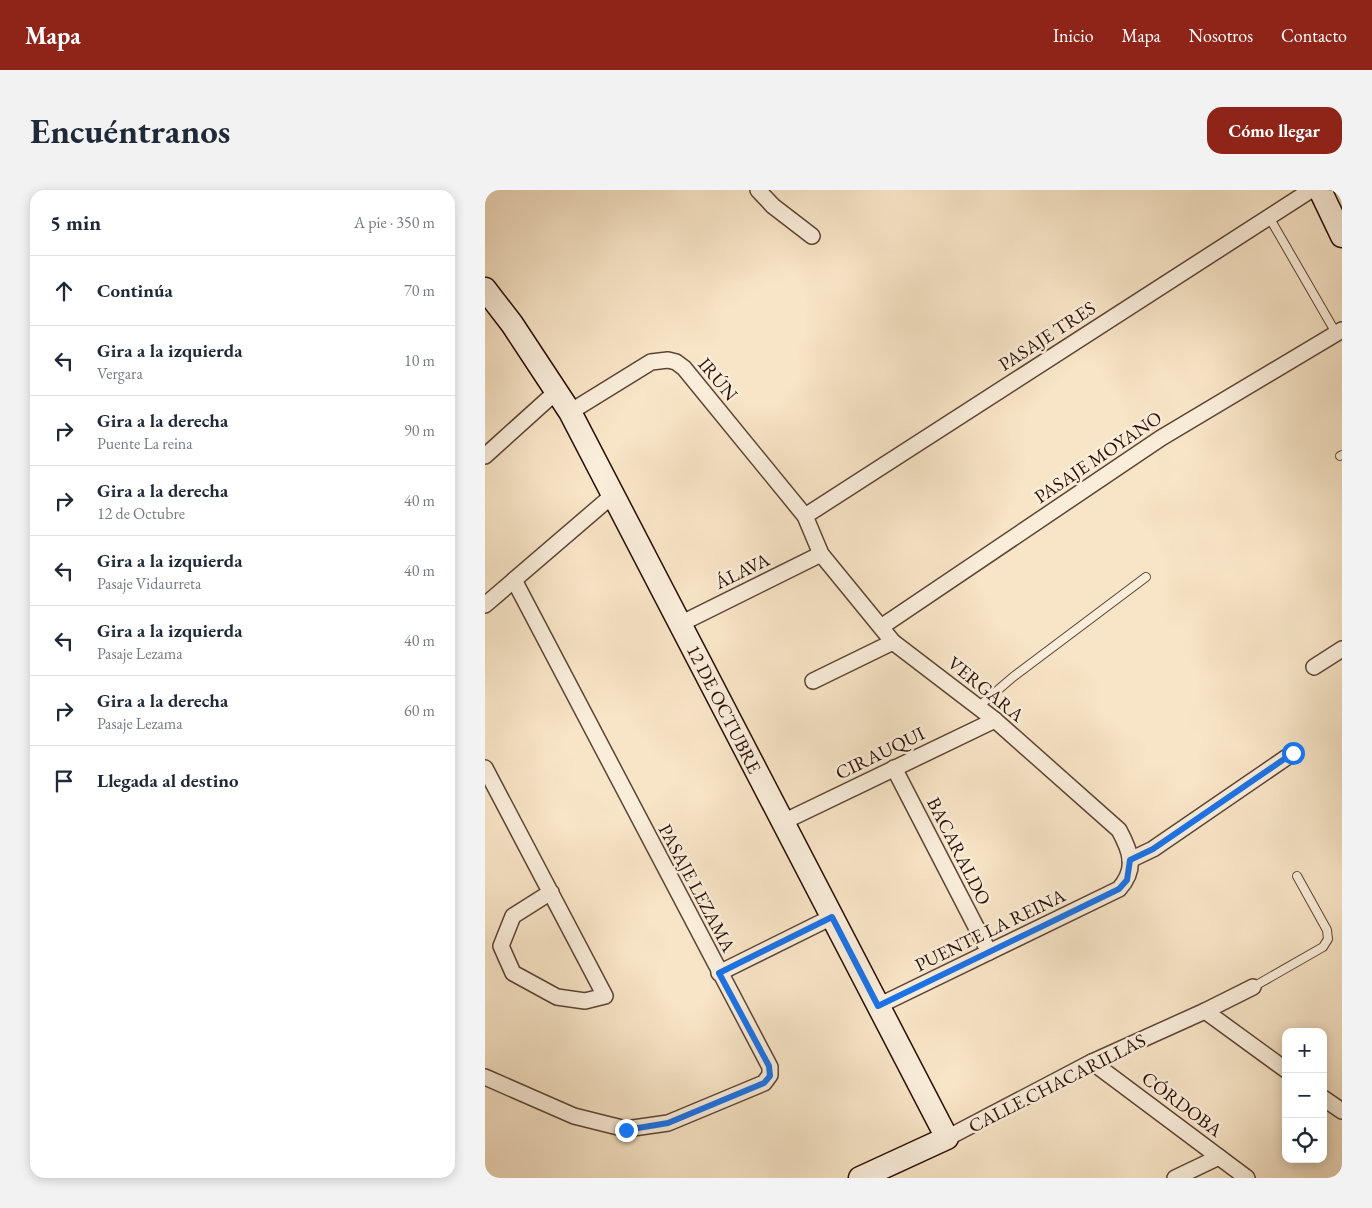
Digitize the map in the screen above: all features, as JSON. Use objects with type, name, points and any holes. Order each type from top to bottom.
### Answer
[{"type":"street","points":[[758,190],[773,206],[812,236]]},
{"type":"street","name":"PASAJE TRES","points":[[805,516],[1311,190]]},
{"type":"street","points":[[1320,190],[1342,236]]},
{"type":"street","name":"12 DE OCTUBRE","points":[[485,289],[512,324],[570,412],[947,1138]]},
{"type":"street","name":"PASAJE MOYANO","points":[[881,627],[1161,438],[1339,331]]},
{"type":"street","name":"IRÚN","points":[[570,412],[651,362],[659,360],[676,362],[690,374],[805,516]]},
{"type":"street","points":[[485,456],[557,391]]},
{"type":"street","points":[[485,605],[613,495]]},
{"type":"street","name":"VERGARA","points":[[805,516],[821,554],[893,642],[995,720],[1119,830],[1128,847],[1130,860]]},
{"type":"street","name":"ÁLAVA","points":[[680,624],[821,554]]},
{"type":"street","name":"PASAJE LEZAMA","points":[[485,1077],[574,1116],[626,1130],[668,1123],[764,1083],[770,1076],[769,1066],[514,580]]},
{"type":"street","points":[[813,681],[893,642]]},
{"type":"street","points":[[1314,667],[1342,649]]},
{"type":"street","name":"CIRAUQUI","points":[[783,822],[995,720]]},
{"type":"street","points":[[1130,860],[1153,849],[1293,753]]},
{"type":"street","points":[[485,768],[490,791],[551,892],[605,996],[585,1001],[557,997],[513,973],[501,946],[513,916],[551,892]]},
{"type":"street","name":"BACARALDO","points":[[894,768],[989,952]]},
{"type":"street","name":"PUENTE LA REINA","points":[[878,1006],[1119,889],[1127,880],[1130,860]]},
{"type":"street","points":[[719,973],[832,917]]},
{"type":"street","name":"CALLE CHACARILLAS","points":[[859,1178],[947,1138],[1092,1062],[1253,987]]},
{"type":"street","points":[[1205,1011],[1282,1067]]},
{"type":"street","name":"CÓRDOBA","points":[[1092,1062],[1247,1178]]},
{"type":"street","points":[[1327,1101],[1342,1111]]},
{"type":"street","points":[[1175,1178],[1219,1157]]},
{"type":"lane","points":[[1269,217],[1339,331]]},
{"type":"lane","points":[[978,707],[1013,677],[1146,577]]},
{"type":"lane","points":[[1253,987],[1323,947],[1328,939],[1327,930],[1297,876]]},
{"type":"route","points":[[626,1130],[668,1123],[764,1083],[770,1076],[769,1066],[719,973],[832,917],[878,1006],[1119,889],[1127,880],[1130,860],[1153,849],[1293,753]]}]
